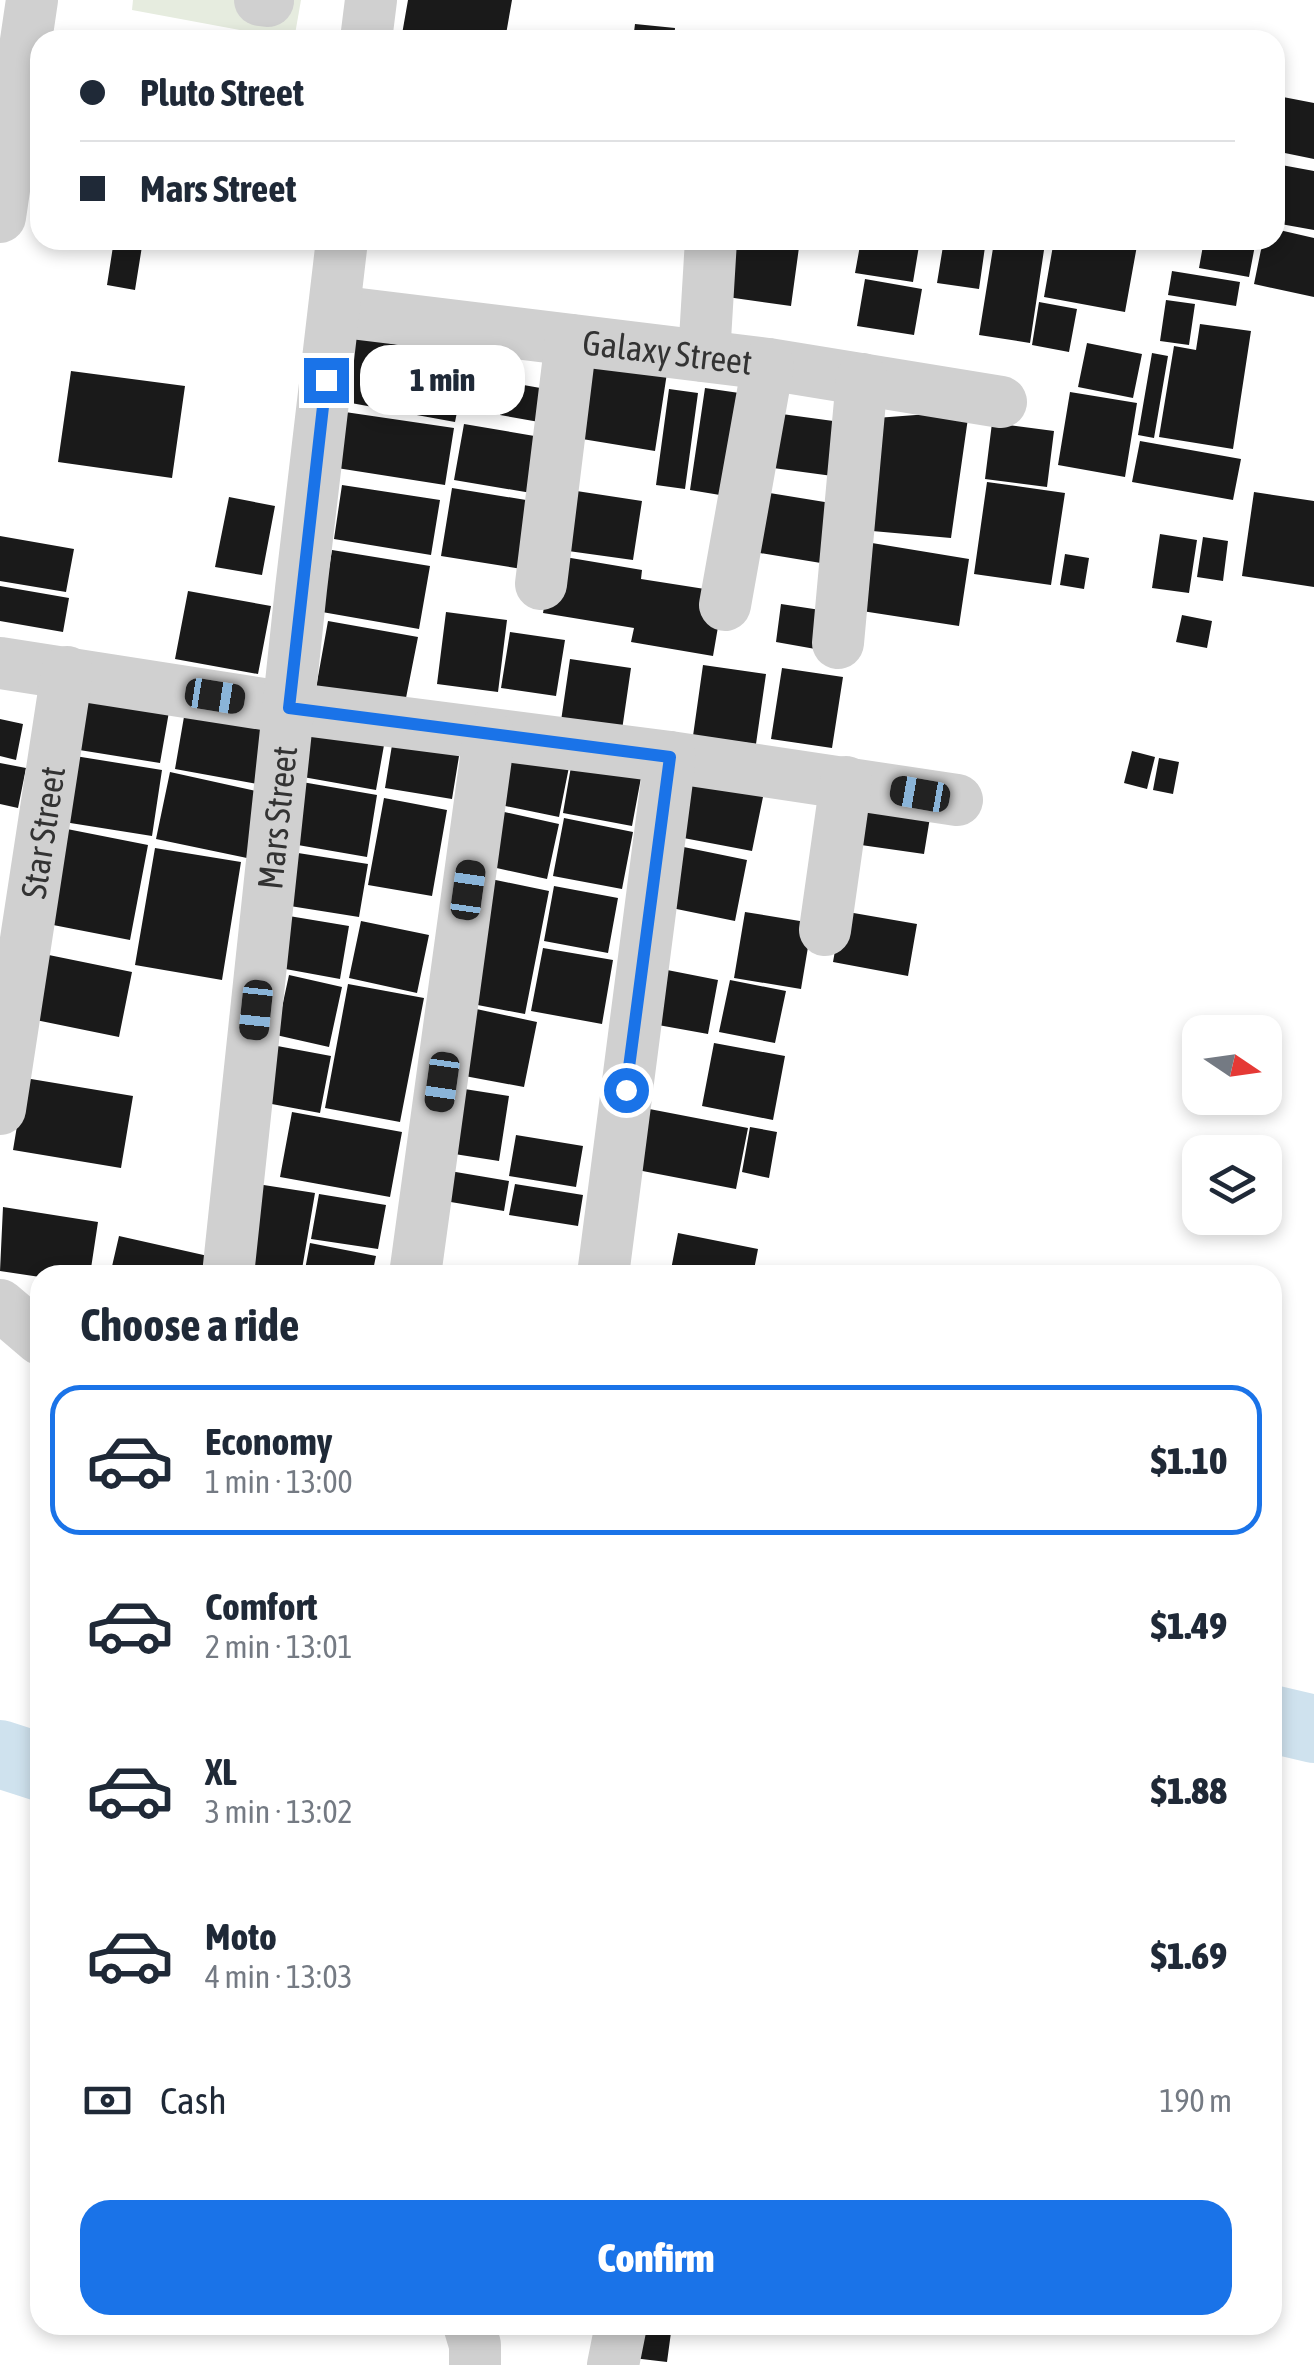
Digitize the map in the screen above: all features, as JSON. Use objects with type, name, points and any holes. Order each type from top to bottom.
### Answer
[{"type":"street","points":[[0,217],[27,132],[10,76],[32,0]]},
{"type":"street","points":[[260,0],[268,1]]},
{"type":"street","points":[[367,30],[371,0]]},
{"type":"street","name":"Mars Street","points":[[229,1265],[341,250]]},
{"type":"street","points":[[704,356],[711,250]]},
{"type":"street","name":"Galaxy Street","points":[[335,311],[768,364],[1001,402]]},
{"type":"street","points":[[541,584],[571,340]]},
{"type":"street","points":[[725,605],[768,364]]},
{"type":"street","points":[[838,642],[862,378]]},
{"type":"street","points":[[0,663],[289,708],[670,757],[957,800]]},
{"type":"street","name":"Star Street","points":[[0,1109],[67,672]]},
{"type":"street","points":[[416,1265],[490,736]]},
{"type":"street","points":[[604,1265],[670,757]]},
{"type":"street","points":[[825,930],[846,782]]},
{"type":"street","points":[[0,1305],[30,1330]]},
{"type":"street","points":[[472,2335],[475,2365]]},
{"type":"street","points":[[613,2365],[619,2335]]},
{"type":"shaded area","points":[[133,0],[301,0],[296,30],[240,30],[132,10]]},
{"type":"building","points":[[408,0],[512,0],[507,30],[403,30]]},
{"type":"building","points":[[635,24],[675,28],[675,30],[634,30]]},
{"type":"building","points":[[1285,97],[1314,103],[1314,159],[1285,153]]},
{"type":"building","points":[[1285,166],[1314,171],[1314,230],[1285,225]]},
{"type":"building","points":[[1285,231],[1314,238],[1314,297],[1254,284],[1261,250],[1285,250]]},
{"type":"building","points":[[112,250],[141,250],[135,290],[107,285]]},
{"type":"building","points":[[734,250],[799,250],[791,306],[727,297]]},
{"type":"building","points":[[859,250],[918,250],[913,282],[855,273]]},
{"type":"building","points":[[942,250],[985,250],[979,289],[937,283]]},
{"type":"building","points":[[993,250],[1044,250],[1030,343],[979,335]]},
{"type":"building","points":[[1052,250],[1136,250],[1125,312],[1044,297]]},
{"type":"building","points":[[1202,250],[1254,250],[1249,277],[1199,268]]},
{"type":"building","points":[[1172,271],[1240,282],[1236,306],[1168,295]]},
{"type":"building","points":[[865,279],[922,289],[914,335],[857,326]]},
{"type":"building","points":[[1166,300],[1195,304],[1189,345],[1160,341]]},
{"type":"building","points":[[1039,302],[1077,309],[1069,352],[1032,345]]},
{"type":"building","points":[[1200,324],[1251,331],[1233,449],[1159,437],[1174,346],[1196,350]]},
{"type":"building","points":[[352,336],[468,358],[455,422],[340,401]]},
{"type":"building","points":[[1087,343],[1142,354],[1133,398],[1078,387]]},
{"type":"building","points":[[1152,353],[1168,356],[1154,438],[1138,435]]},
{"type":"building","points":[[576,360],[667,373],[655,451],[564,436]]},
{"type":"building","points":[[71,371],[185,386],[172,478],[58,462]]},
{"type":"building","points":[[507,382],[546,389],[539,422],[500,415]]},
{"type":"building","points":[[705,388],[753,395],[738,498],[690,490]]},
{"type":"building","points":[[669,389],[698,393],[685,489],[656,485]]},
{"type":"building","points":[[1070,392],[1137,403],[1125,477],[1058,465]]},
{"type":"building","points":[[969,411],[951,538],[861,530],[876,418]]},
{"type":"building","points":[[345,412],[454,428],[445,485],[337,468]]},
{"type":"building","points":[[767,412],[848,423],[840,477],[759,466]]},
{"type":"building","points":[[992,423],[1054,431],[1047,487],[985,479]]},
{"type":"building","points":[[464,424],[552,439],[543,495],[454,480]]},
{"type":"building","points":[[1140,441],[1241,459],[1233,500],[1132,482]]},
{"type":"building","points":[[987,482],[1065,493],[1051,585],[974,574]]},
{"type":"building","points":[[342,485],[440,500],[431,555],[334,539]]},
{"type":"building","points":[[452,488],[538,502],[528,570],[441,556]]},
{"type":"building","points":[[570,490],[642,501],[633,560],[561,550]]},
{"type":"building","points":[[752,490],[843,505],[833,565],[742,550]]},
{"type":"building","points":[[1254,492],[1314,501],[1314,587],[1242,576]]},
{"type":"building","points":[[229,497],[275,506],[262,575],[215,567]]},
{"type":"building","points":[[1160,534],[1197,540],[1189,593],[1152,588]]},
{"type":"building","points":[[0,536],[74,549],[66,592],[0,581]]},
{"type":"building","points":[[1203,537],[1228,541],[1223,581],[1197,577]]},
{"type":"building","points":[[872,543],[969,559],[959,626],[862,611]]},
{"type":"building","points":[[332,550],[430,566],[419,629],[322,612]]},
{"type":"building","points":[[1065,554],[1089,558],[1084,589],[1060,585]]},
{"type":"building","points":[[553,555],[642,570],[641,579],[724,592],[713,656],[631,642],[634,628],[543,613]]},
{"type":"building","points":[[0,586],[69,598],[63,632],[0,621]]},
{"type":"building","points":[[188,591],[271,606],[258,674],[175,659]]},
{"type":"building","points":[[781,604],[827,611],[821,650],[776,642]]},
{"type":"building","points":[[446,612],[507,620],[498,692],[437,684]]},
{"type":"building","points":[[1182,615],[1212,621],[1207,648],[1176,642]]},
{"type":"building","points":[[328,621],[418,637],[405,703],[316,688]]},
{"type":"building","points":[[510,632],[565,640],[556,696],[501,688]]},
{"type":"building","points":[[570,659],[631,668],[622,730],[561,721]]},
{"type":"building","points":[[703,665],[766,674],[756,744],[693,736]]},
{"type":"building","points":[[782,668],[843,677],[832,748],[771,739]]},
{"type":"building","points":[[77,690],[170,706],[160,763],[67,748]]},
{"type":"building","points":[[185,711],[280,728],[269,786],[175,769]]},
{"type":"building","points":[[0,719],[23,724],[16,760],[0,756]]},
{"type":"building","points":[[313,722],[386,734],[376,790],[303,777]]},
{"type":"building","points":[[393,739],[460,750],[452,799],[385,788]]},
{"type":"building","points":[[497,747],[570,762],[559,817],[486,802]]},
{"type":"building","points":[[1132,751],[1155,757],[1147,789],[1124,783]]},
{"type":"building","points":[[573,755],[643,767],[632,826],[563,813]]},
{"type":"building","points":[[75,756],[162,770],[152,836],[64,822]]},
{"type":"building","points":[[1159,758],[1179,762],[1173,794],[1153,790]]},
{"type":"building","points":[[0,763],[26,768],[18,808],[0,804]]},
{"type":"building","points":[[170,772],[261,792],[247,858],[156,839]]},
{"type":"building","points":[[686,772],[765,787],[752,851],[673,836]]},
{"type":"building","points":[[302,782],[377,795],[367,857],[292,844]]},
{"type":"building","points":[[863,787],[933,799],[924,854],[854,844]]},
{"type":"building","points":[[384,798],[447,810],[432,896],[368,885]]},
{"type":"building","points":[[495,810],[559,824],[547,879],[483,865]]},
{"type":"building","points":[[564,818],[633,832],[622,889],[553,876]]},
{"type":"building","points":[[67,829],[148,845],[130,940],[48,924]]},
{"type":"building","points":[[669,844],[747,860],[735,921],[657,905]]},
{"type":"building","points":[[155,848],[241,862],[222,980],[135,965]]},
{"type":"building","points":[[298,853],[368,864],[359,917],[290,906]]},
{"type":"building","points":[[486,878],[549,891],[525,1014],[462,1002]]},
{"type":"building","points":[[554,886],[618,898],[608,953],[544,941]]},
{"type":"building","points":[[842,911],[917,924],[908,976],[833,962]]},
{"type":"building","points":[[745,912],[812,923],[801,989],[734,978]]},
{"type":"building","points":[[289,916],[349,926],[340,979],[280,968]]},
{"type":"building","points":[[361,921],[429,935],[417,993],[349,978]]},
{"type":"building","points":[[543,948],[613,960],[602,1024],[531,1011]]},
{"type":"building","points":[[39,953],[132,972],[119,1037],[26,1018]]},
{"type":"building","points":[[657,968],[718,980],[708,1034],[647,1023]]},
{"type":"building","points":[[289,975],[342,987],[329,1047],[276,1035]]},
{"type":"building","points":[[730,980],[786,991],[775,1043],[719,1032]]},
{"type":"building","points":[[348,984],[424,998],[400,1122],[325,1108]]},
{"type":"building","points":[[467,1007],[537,1022],[524,1087],[454,1074]]},
{"type":"building","points":[[714,1043],[785,1056],[773,1120],[702,1106]]},
{"type":"building","points":[[272,1045],[331,1056],[320,1113],[261,1102]]},
{"type":"building","points":[[25,1078],[133,1096],[121,1168],[13,1150]]},
{"type":"building","points":[[458,1088],[509,1096],[499,1161],[448,1153]]},
{"type":"building","points":[[639,1107],[748,1128],[736,1189],[627,1168]]},
{"type":"building","points":[[292,1112],[402,1132],[390,1197],[280,1177]]},
{"type":"building","points":[[750,1127],[777,1132],[769,1178],[742,1172]]},
{"type":"building","points":[[516,1135],[583,1146],[576,1187],[509,1176]]},
{"type":"building","points":[[438,1169],[509,1181],[504,1211],[433,1199]]},
{"type":"building","points":[[250,1183],[315,1193],[303,1265],[236,1265]]},
{"type":"building","points":[[515,1184],[583,1195],[578,1226],[509,1215]]},
{"type":"building","points":[[319,1194],[386,1205],[378,1249],[311,1239]]},
{"type":"building","points":[[3,1207],[98,1222],[92,1265],[30,1265],[30,1276],[0,1271]]},
{"type":"building","points":[[678,1233],[758,1249],[755,1265],[672,1265]]},
{"type":"building","points":[[119,1236],[208,1256],[206,1265],[112,1265]]},
{"type":"building","points":[[310,1243],[376,1256],[374,1265],[306,1265]]},
{"type":"building","points":[[636,2335],[671,2335],[667,2362],[633,2358]]},
{"type":"waterway","points":[[1282,1721],[1314,1729]]},
{"type":"waterway","points":[[0,1754],[30,1764]]},
{"type":"route","points":[[326,380],[289,708],[670,757],[626,1090]]}]
